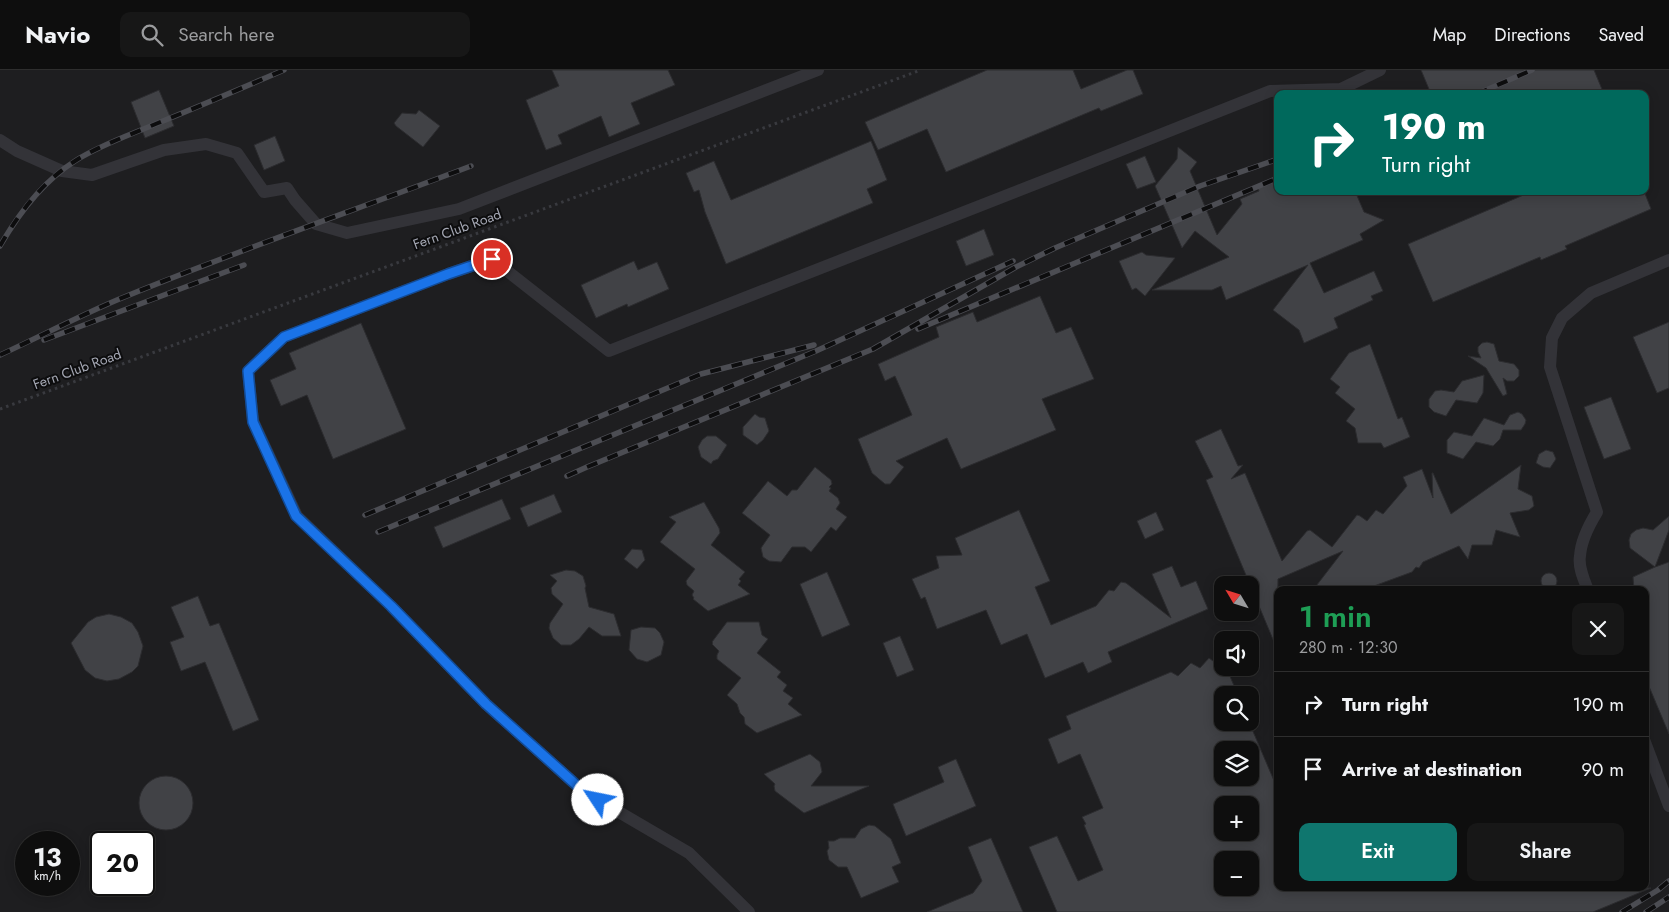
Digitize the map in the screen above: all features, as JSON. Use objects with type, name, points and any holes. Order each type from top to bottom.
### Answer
[{"type":"lane","points":[[0,140],[17,151],[62,171],[92,175],[164,150],[206,144],[222,148],[237,153],[264,192],[287,188],[294,200],[316,224],[347,233],[459,209],[818,70]]},
{"type":"lane","points":[[1341,90],[1380,70]]},
{"type":"lane","points":[[749,912],[689,853],[583,791],[486,704],[391,606],[296,516],[253,422],[248,371],[284,337],[492,259],[610,351],[1274,91]]},
{"type":"lane","points":[[1586,586],[1582,575],[1579,556],[1588,528],[1597,512],[1550,367],[1552,338],[1562,318],[1591,293],[1669,260]]},
{"type":"lane","points":[[1649,753],[1669,806]]},
{"type":"path","name":"Fern Club Road","points":[[0,409],[921,70]]},
{"type":"shaded area","points":[[0,70],[1669,70],[1669,912],[0,912]]},
{"type":"building","points":[[552,70],[668,70],[675,85],[631,103],[640,124],[609,137],[601,116],[558,135],[562,144],[546,150],[526,100],[559,86]]},
{"type":"building","points":[[987,70],[1073,70],[1081,89],[1127,70],[1133,70],[1143,94],[1101,111],[1099,108],[946,172],[927,129],[878,150],[865,122]]},
{"type":"building","points":[[1421,70],[1594,70],[1602,90],[1429,90]]},
{"type":"building","points":[[159,90],[174,126],[145,138],[131,102]]},
{"type":"building","points":[[419,110],[440,126],[423,147],[394,123],[402,113],[416,114]]},
{"type":"building","points":[[275,136],[285,161],[264,170],[254,145]]},
{"type":"building","points":[[871,141],[887,180],[867,189],[873,203],[726,264],[705,212],[699,190],[694,192],[686,173],[714,161],[731,200]]},
{"type":"building","points":[[1178,147],[1197,162],[1190,171],[1217,235],[1242,204],[1240,199],[1259,191],[1258,188],[1274,181],[1274,195],[1357,195],[1364,212],[1384,220],[1360,234],[1363,240],[1310,263],[1324,293],[1374,271],[1383,291],[1371,296],[1373,300],[1334,318],[1338,328],[1304,343],[1299,330],[1273,310],[1308,265],[1226,300],[1221,286],[1212,290],[1152,290],[1229,257],[1195,231],[1182,248],[1155,186],[1177,159]]},
{"type":"building","points":[[1145,156],[1156,182],[1137,189],[1126,164]]},
{"type":"building","points":[[1524,195],[1646,195],[1651,209],[1565,246],[1567,249],[1541,260],[1540,257],[1433,302],[1408,244]]},
{"type":"building","points":[[984,229],[994,255],[966,266],[956,241]]},
{"type":"building","points":[[1142,252],[1146,255],[1175,258],[1145,296],[1136,288],[1132,290],[1119,261]]},
{"type":"building","points":[[634,261],[638,270],[657,262],[669,289],[628,307],[627,304],[596,318],[581,285]]},
{"type":"building","points":[[1040,296],[1056,333],[1071,327],[1094,379],[1042,399],[1056,430],[961,469],[947,438],[896,461],[904,467],[890,484],[885,484],[872,473],[858,439],[912,415],[895,376],[885,381],[878,364],[939,337],[936,327],[973,312],[977,322]]},
{"type":"building","points":[[1669,322],[1669,388],[1657,393],[1633,337]]},
{"type":"building","points":[[361,323],[406,429],[333,459],[307,395],[281,406],[270,380],[296,369],[289,353]]},
{"type":"building","points":[[1482,343],[1494,344],[1499,361],[1514,364],[1519,370],[1519,376],[1514,381],[1507,381],[1503,378],[1507,394],[1503,396],[1486,368],[1468,356],[1481,358],[1478,347]]},
{"type":"building","points":[[1370,344],[1398,419],[1402,417],[1410,437],[1384,448],[1381,443],[1358,443],[1355,428],[1346,421],[1355,409],[1335,393],[1340,387],[1330,379],[1349,353]]},
{"type":"building","points":[[1484,375],[1483,393],[1477,403],[1456,400],[1446,416],[1434,412],[1429,407],[1429,399],[1435,391],[1454,392],[1462,381]]},
{"type":"building","points":[[1611,397],[1631,449],[1604,459],[1584,407]]},
{"type":"building","points":[[1518,412],[1526,420],[1521,430],[1503,430],[1500,439],[1493,446],[1476,442],[1463,459],[1447,453],[1447,440],[1454,432],[1472,436],[1484,418],[1504,425],[1510,415]]},
{"type":"building","points":[[755,414],[765,418],[769,431],[757,445],[743,435],[743,427]]},
{"type":"building","points":[[1221,429],[1238,466],[1243,465],[1231,479],[1245,473],[1282,561],[1307,531],[1310,530],[1332,547],[1357,515],[1367,521],[1376,510],[1383,514],[1407,486],[1403,477],[1422,469],[1433,498],[1433,473],[1451,514],[1521,465],[1518,489],[1532,496],[1534,506],[1529,510],[1510,513],[1520,537],[1496,530],[1492,545],[1472,545],[1468,559],[1459,546],[1423,562],[1419,568],[1416,567],[1412,572],[1374,586],[1316,586],[1343,551],[1278,579],[1278,586],[1274,586],[1274,642],[1259,606],[1259,576],[1246,576],[1206,480],[1213,477],[1195,441]]},
{"type":"building","points":[[707,436],[716,436],[727,445],[718,459],[711,464],[701,457],[698,447]]},
{"type":"building","points":[[1546,450],[1553,452],[1556,459],[1550,468],[1536,463],[1539,454]]},
{"type":"building","points":[[815,467],[831,480],[832,484],[829,487],[831,488],[829,491],[838,498],[840,503],[836,509],[847,517],[836,531],[831,527],[811,552],[805,547],[792,547],[781,562],[769,561],[763,557],[761,548],[770,535],[742,513],[768,481],[787,496],[792,490],[797,490]]},
{"type":"building","points":[[554,494],[562,512],[528,527],[520,508]]},
{"type":"building","points":[[502,499],[511,519],[443,548],[434,527]]},
{"type":"building","points":[[704,502],[720,533],[711,545],[745,572],[739,579],[741,581],[738,585],[750,594],[708,611],[693,599],[694,591],[687,585],[686,581],[695,569],[660,542],[676,522],[669,517]]},
{"type":"building","points":[[1019,510],[1050,581],[1035,587],[1051,625],[1096,606],[1109,590],[1114,591],[1121,582],[1126,583],[1171,618],[1152,574],[1172,566],[1181,587],[1196,581],[1208,609],[1108,652],[1112,662],[1088,673],[1083,662],[1045,678],[1027,634],[1001,645],[986,610],[937,629],[925,597],[921,599],[912,579],[939,568],[936,556],[962,555],[955,538]]},
{"type":"building","points":[[1156,512],[1164,530],[1145,539],[1137,521]]},
{"type":"building","points":[[1669,516],[1669,530],[1655,567],[1630,548],[1629,540],[1631,534],[1636,530],[1643,528],[1653,530]]},
{"type":"building","points":[[632,549],[642,550],[645,560],[637,569],[624,559]]},
{"type":"building","points":[[1669,562],[1669,734],[1649,686],[1649,586],[1634,586],[1633,577]]},
{"type":"building","points":[[566,570],[575,571],[583,576],[589,607],[614,614],[621,636],[602,636],[589,627],[571,645],[561,645],[553,638],[549,628],[550,623],[563,604],[552,594],[551,588],[557,581],[550,575]]},
{"type":"building","points":[[827,572],[850,625],[822,637],[800,584]]},
{"type":"building","points":[[1546,573],[1552,573],[1557,578],[1556,586],[1542,586],[1541,584],[1541,578]]},
{"type":"building","points":[[198,596],[210,626],[219,623],[259,720],[233,731],[205,662],[181,671],[170,642],[184,637],[171,607]]},
{"type":"building","points":[[109,614],[121,617],[132,623],[138,632],[143,646],[138,666],[132,672],[119,679],[107,681],[95,678],[85,670],[71,643],[88,622],[96,617]]},
{"type":"building","points":[[727,622],[759,622],[762,635],[768,639],[757,653],[781,672],[777,677],[787,685],[783,691],[793,698],[788,704],[802,715],[757,733],[745,724],[744,717],[740,713],[737,704],[727,695],[741,678],[717,659],[719,651],[712,644]]},
{"type":"building","points":[[641,627],[655,628],[660,633],[664,642],[661,655],[647,662],[637,659],[629,650],[631,630]]},
{"type":"building","points":[[900,636],[914,670],[897,677],[883,643]]},
{"type":"building","points":[[1209,658],[1214,662],[1214,676],[1230,676],[1234,686],[1214,686],[1214,731],[1253,731],[1257,741],[1214,741],[1214,786],[1259,786],[1259,745],[1274,781],[1274,891],[1644,891],[1593,912],[1057,912],[1029,847],[1057,836],[1078,881],[1103,870],[1082,817],[1103,808],[1080,754],[1058,764],[1048,739],[1071,729],[1066,716],[1171,672],[1178,676],[1191,663],[1200,668]]},
{"type":"building","points":[[810,754],[820,762],[822,772],[811,786],[869,786],[804,813],[775,791],[775,784],[764,774]]},
{"type":"building","points":[[956,759],[976,806],[906,836],[893,804],[944,782],[938,767]]},
{"type":"building","points":[[166,776],[176,778],[185,784],[191,793],[193,803],[191,813],[185,822],[176,828],[166,830],[156,828],[147,822],[141,813],[139,803],[141,793],[147,784],[156,778]]},
{"type":"building","points":[[869,825],[875,826],[891,839],[901,863],[892,867],[899,882],[861,898],[847,867],[838,867],[829,860],[827,851],[829,848],[828,841],[840,838],[855,838],[861,829]]},
{"type":"building","points":[[991,838],[1023,912],[927,912],[973,893],[982,881],[968,847]]},
{"type":"railway","points":[[0,246],[32,199],[52,178],[75,161],[115,140],[284,70]]},
{"type":"railway","points":[[1486,90],[1532,70]]},
{"type":"railway","points":[[567,476],[873,349],[1016,267],[1055,248],[1200,186],[1274,160]]},
{"type":"railway","points":[[0,355],[102,307],[161,282],[471,166]]},
{"type":"railway","points":[[918,329],[1274,180]]},
{"type":"railway","points":[[378,532],[816,351],[1013,261]]},
{"type":"railway","points":[[44,340],[244,265]]},
{"type":"railway","points":[[365,515],[701,374],[814,345]]},
{"type":"railway","points":[[1622,912],[1669,881]]},
{"type":"railway","points":[[1646,912],[1669,897]]},
{"type":"route","points":[[492,259],[284,337],[248,371],[253,422],[296,516],[391,606],[486,704],[583,791],[598,800]]}]
